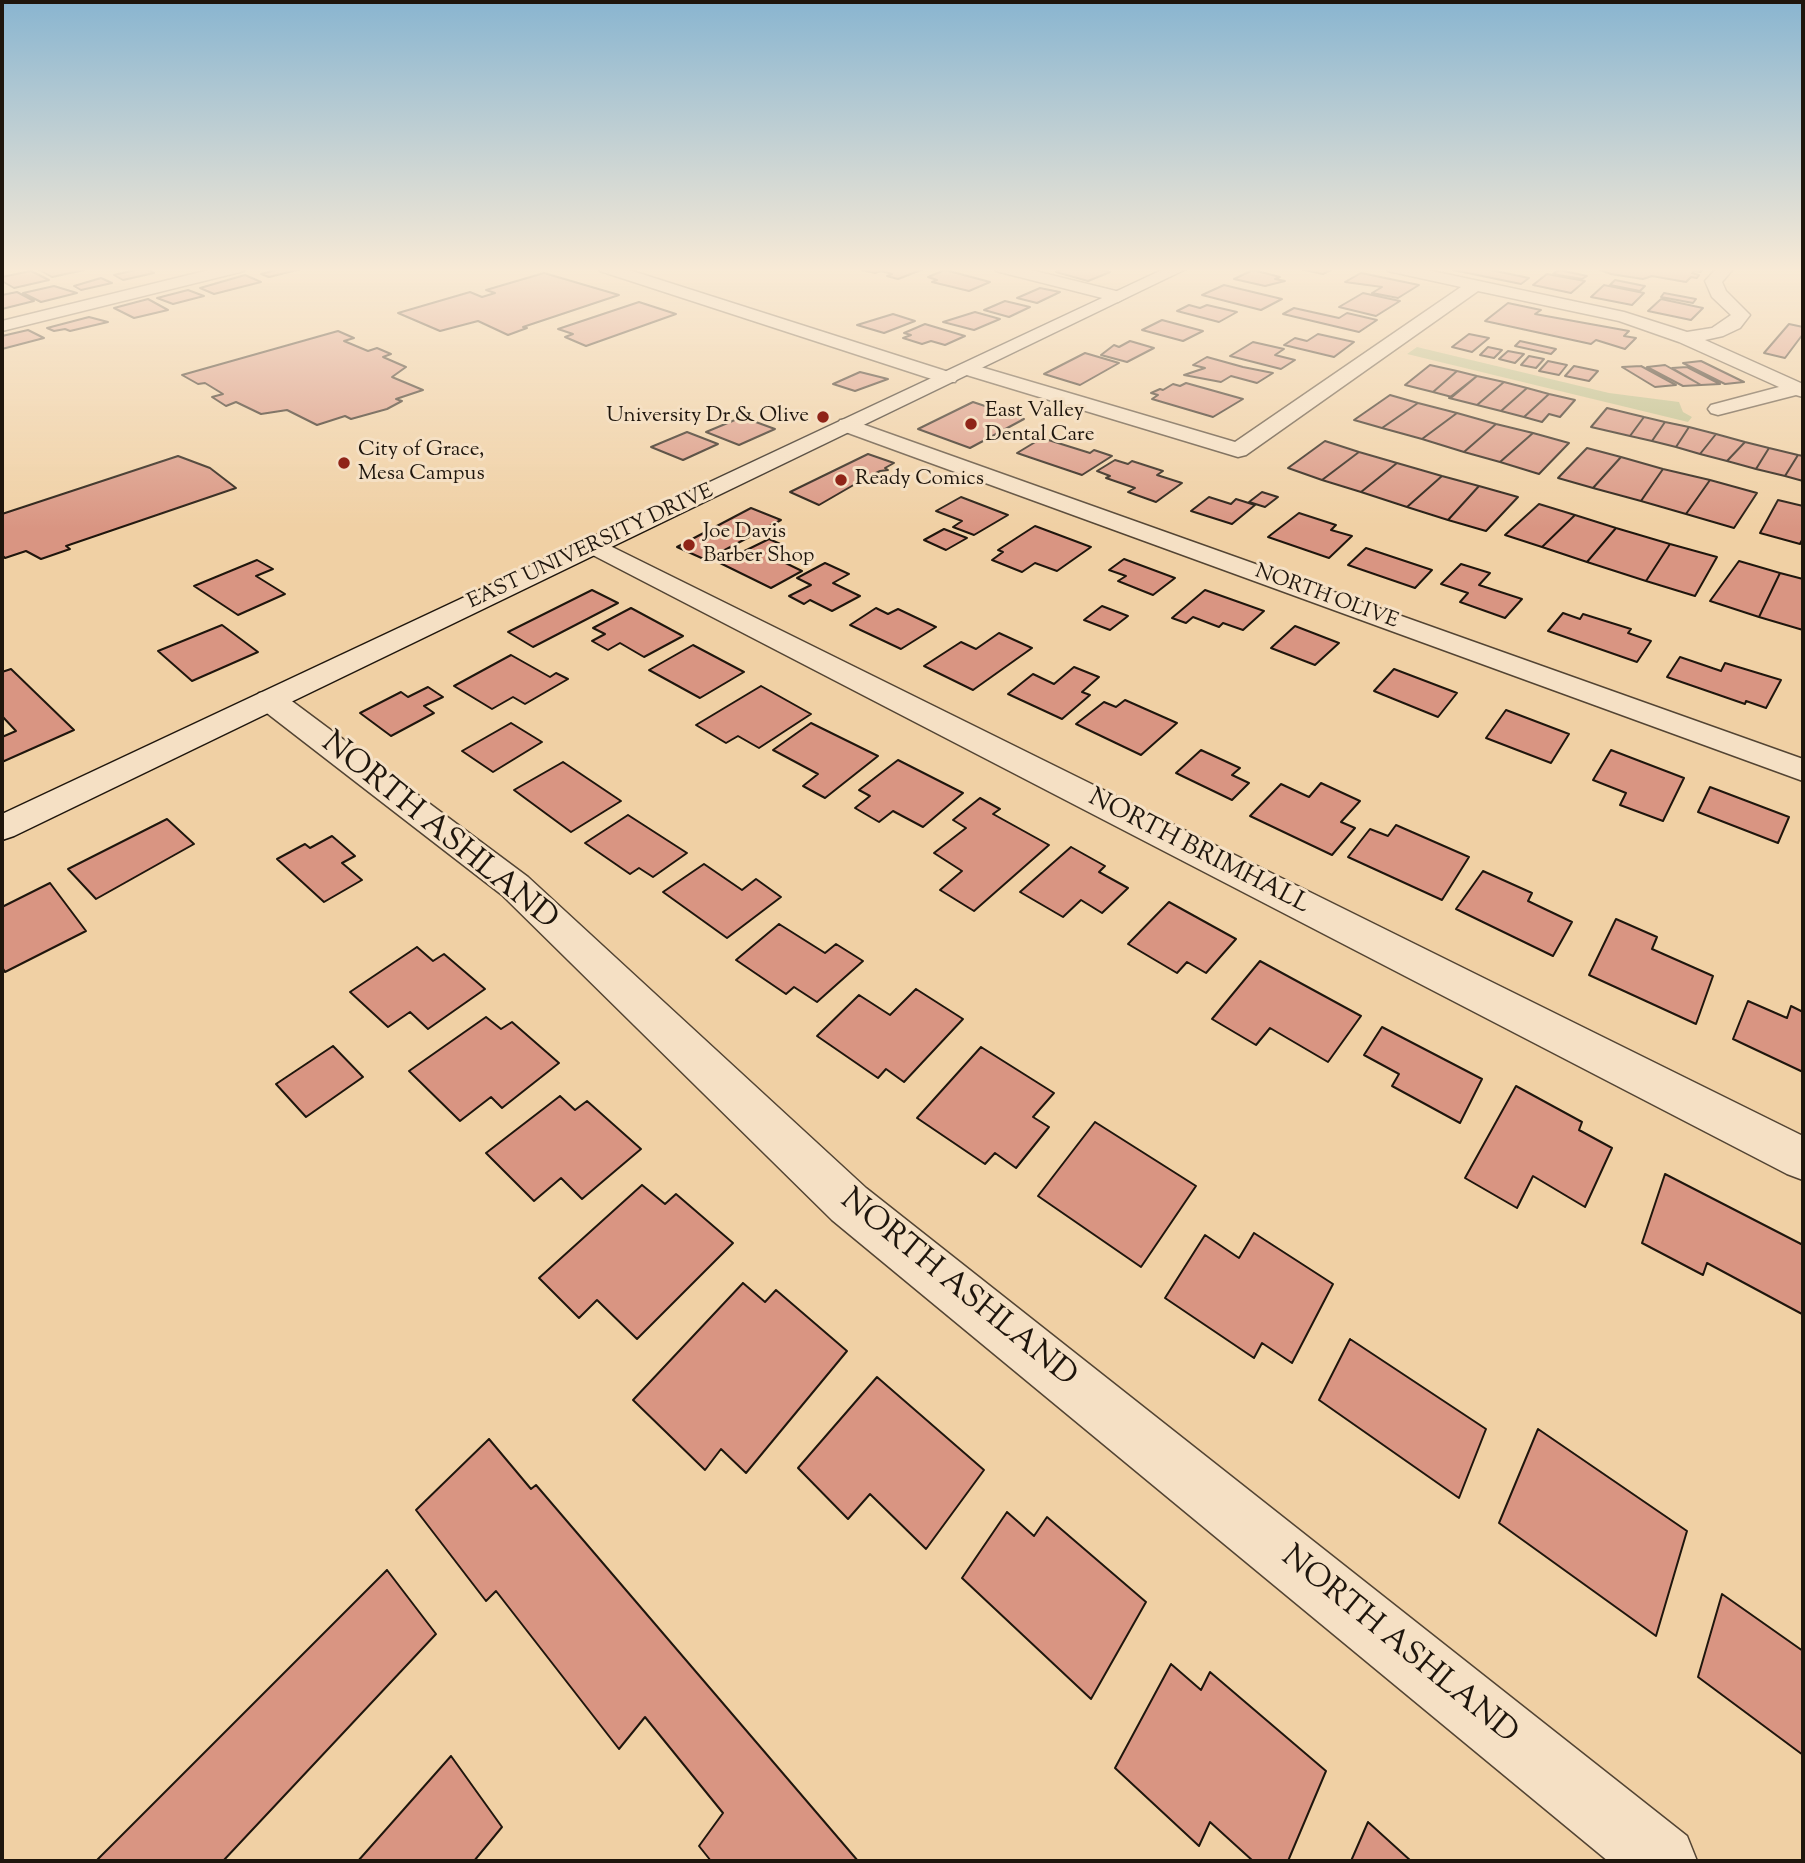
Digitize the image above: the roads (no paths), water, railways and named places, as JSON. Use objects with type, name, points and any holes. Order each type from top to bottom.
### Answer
[{"type":"street","points":[[894,355],[1238,450],[1375,355]]},
{"type":"street","name":"EAST UNIVERSITY DRIVE","points":[[2,828],[997,355]]},
{"type":"street","points":[[1723,355],[1800,390]]},
{"type":"street","points":[[1718,409],[1800,390]]},
{"type":"street","name":"NORTH OLIVE","points":[[848,425],[1803,771]]},
{"type":"street","name":"NORTH BRIMHALL","points":[[594,546],[1803,1159]]},
{"type":"street","name":"NORTH ASHLAND","points":[[270,700],[515,886],[849,1204],[1662,1861]]},
{"type":"place","name":"University Dr & Olive","points":[[823,417]]},
{"type":"place","name":"East Valley Dental Care","points":[[971,424]]},
{"type":"place","name":"City of Grace, Mesa Campus","points":[[344,463]]},
{"type":"place","name":"Ready Comics","points":[[841,480]]},
{"type":"place","name":"Joe Davis Barber Shop","points":[[689,545]]}]
